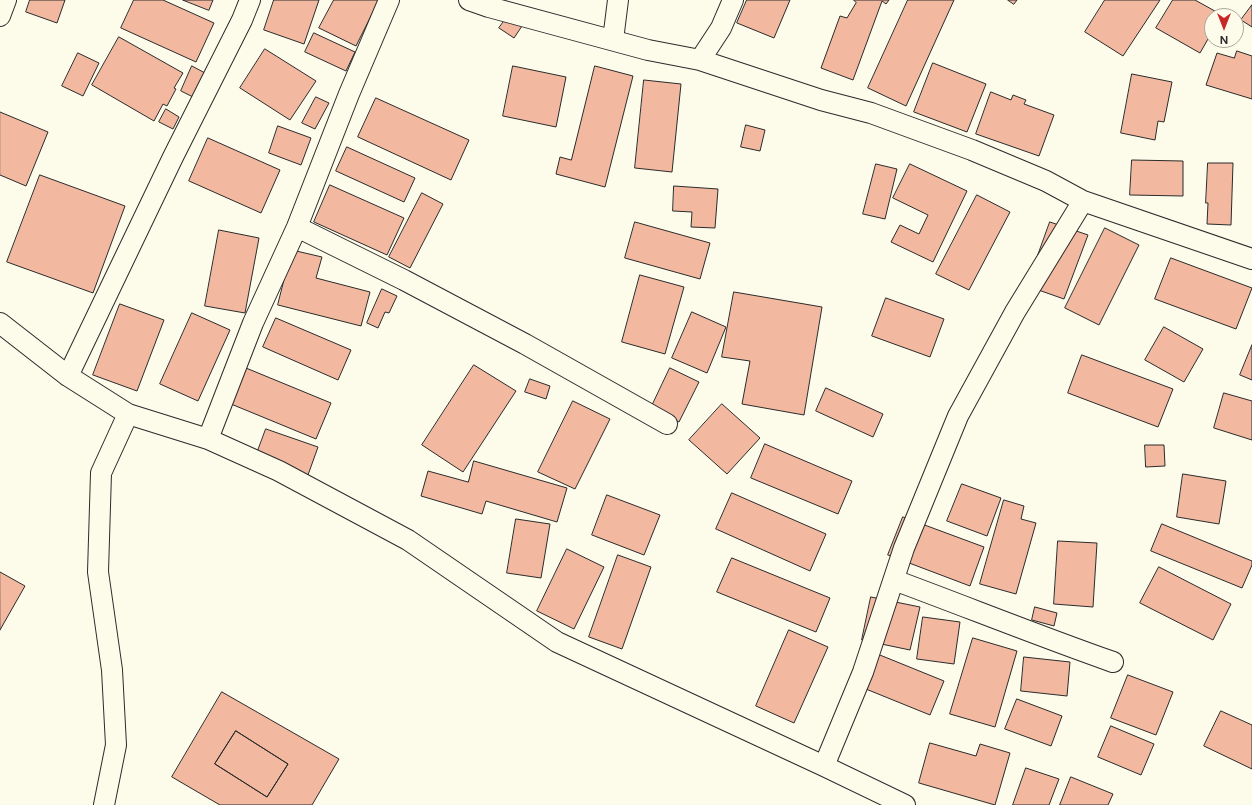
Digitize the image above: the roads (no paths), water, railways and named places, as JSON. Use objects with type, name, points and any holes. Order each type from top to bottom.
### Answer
[{"type":"street","points":[[0,16],[6,0]]},
{"type":"street","points":[[68,376],[242,20],[250,0]]},
{"type":"street","points":[[208,439],[253,323],[297,227],[349,94],[390,0]]},
{"type":"street","points":[[469,0],[648,50],[700,60],[821,100],[871,113],[965,148],[1046,182],[1083,201],[1252,259]]},
{"type":"street","points":[[613,40],[618,0]]},
{"type":"street","points":[[700,60],[721,28],[733,0]]},
{"type":"street","points":[[824,766],[864,672],[904,548],[958,416],[1015,312],[1083,201]]},
{"type":"street","points":[[297,227],[424,290],[525,344],[667,424]]},
{"type":"street","points":[[0,323],[68,376],[128,414],[208,439],[279,471],[408,540],[557,642],[906,805]]},
{"type":"street","points":[[104,805],[116,745],[112,670],[98,572],[101,474],[128,414]]},
{"type":"street","points":[[894,580],[978,611],[1026,631],[1113,662]]}]
